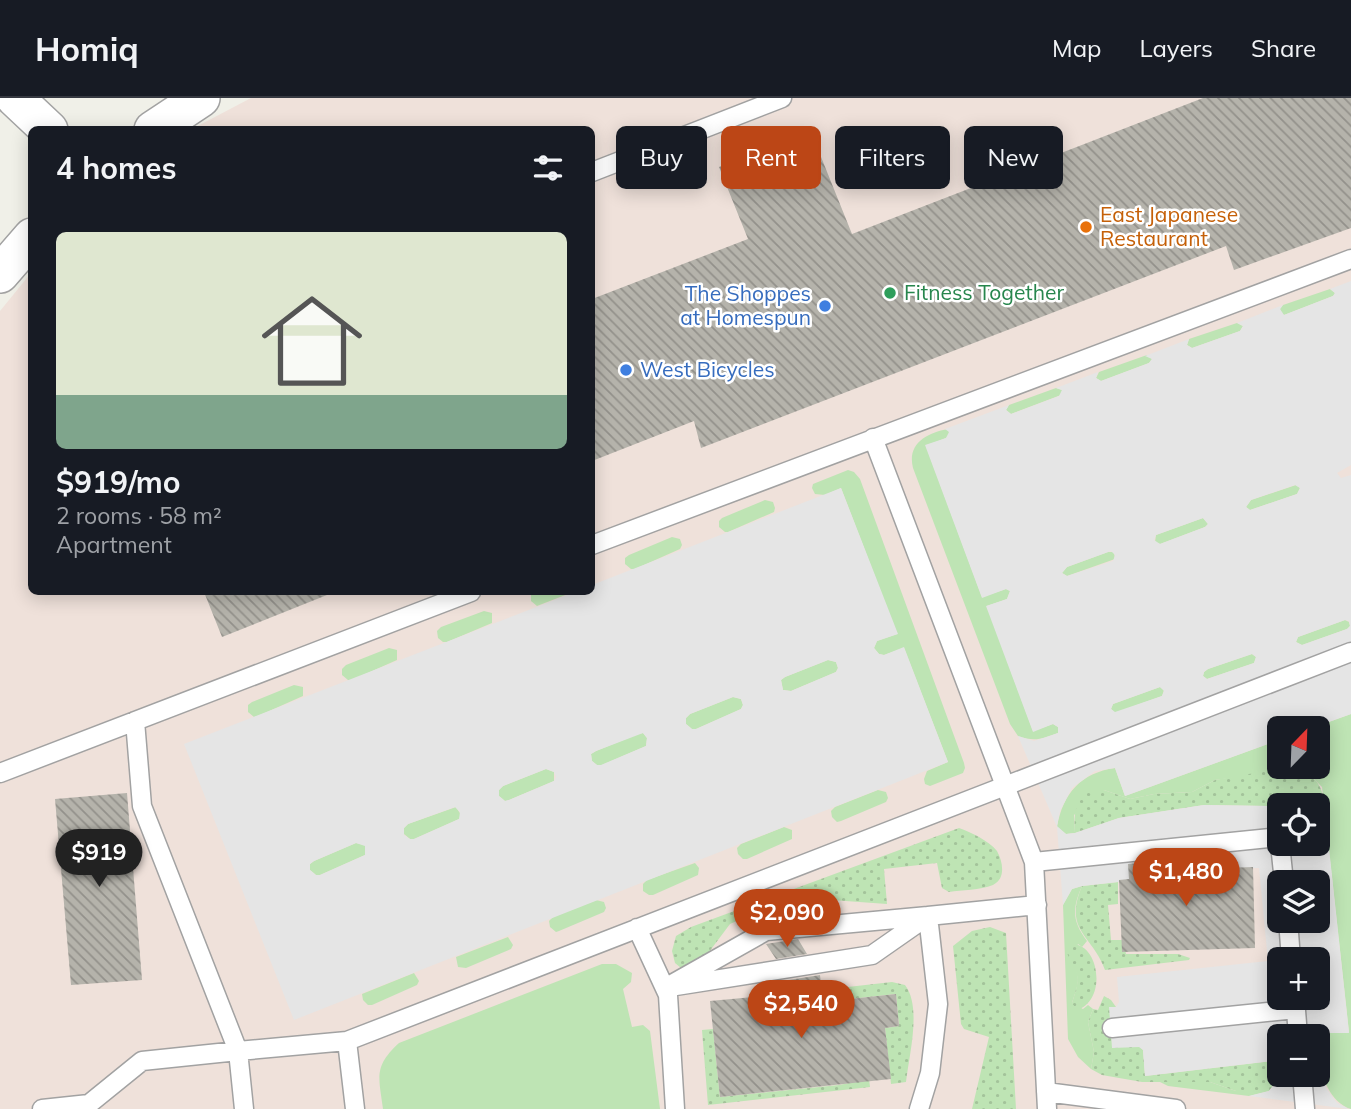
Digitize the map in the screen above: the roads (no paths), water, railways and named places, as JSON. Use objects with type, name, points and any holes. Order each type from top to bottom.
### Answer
[{"type":"street","points":[[159,126],[201,98]]},
{"type":"street","points":[[14,105],[43,126]]},
{"type":"street","points":[[0,274],[28,242]]},
{"type":"lane","points":[[595,171],[743,104],[782,98]]},
{"type":"lane","points":[[595,544],[1351,259]]},
{"type":"lane","points":[[873,438],[1034,862],[1047,1100],[1176,1109]]},
{"type":"lane","points":[[0,773],[463,595]]},
{"type":"lane","points":[[42,1109],[89,1104],[142,1061],[347,1041],[1351,652]]},
{"type":"lane","points":[[135,721],[142,806],[238,1051],[244,1109]]},
{"type":"lane","points":[[1034,862],[1267,829]]},
{"type":"lane","points":[[665,988],[766,931],[1037,905]]},
{"type":"lane","points":[[665,988],[872,955],[928,916]]},
{"type":"lane","points":[[919,1109],[930,1073],[938,1004],[928,916]]},
{"type":"lane","points":[[637,928],[668,995],[675,1109]]},
{"type":"lane","points":[[1112,1028],[1267,1007]]},
{"type":"lane","points":[[347,1041],[355,1109]]},
{"type":"lane","points":[[1303,1087],[1305,1109]]},
{"type":"place","name":"East Japanese Restaurant","points":[[1086,227]]},
{"type":"place","name":"Fitness Together","points":[[890,293]]},
{"type":"place","name":"The Shoppes at Homespun","points":[[825,306]]},
{"type":"place","name":"West Bicycles","points":[[626,370]]}]
